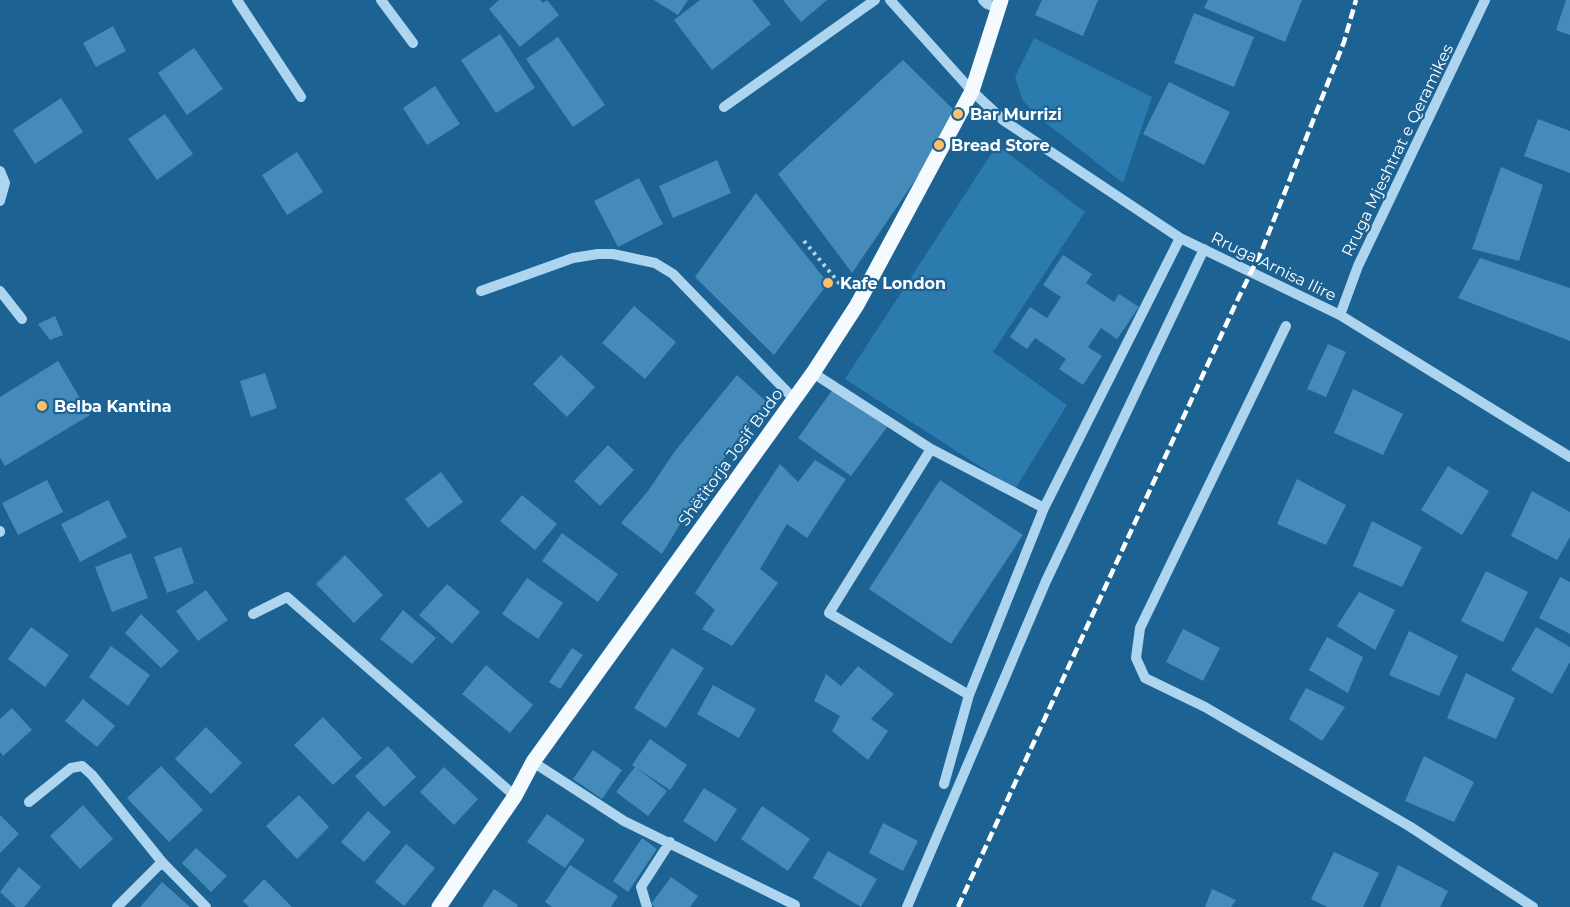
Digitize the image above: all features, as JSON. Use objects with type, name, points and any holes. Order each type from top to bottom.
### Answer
[{"type":"main road","name":"Shëtitorja Josif Budo","points":[[439,907],[515,796],[533,762],[813,373],[857,305],[972,91],[1000,4]]},
{"type":"street","points":[[237,0],[301,97]]},
{"type":"street","points":[[381,0],[413,43]]},
{"type":"street","points":[[724,107],[875,0]]},
{"type":"street","name":"Rruga Arnisa Ilire","points":[[890,0],[972,91],[1004,120],[1180,238],[1341,315],[1570,458]]},
{"type":"street","points":[[983,0],[987,4],[1000,4]]},
{"type":"street","name":"Rruga Mjeshtrat e Qeramikes","points":[[1341,315],[1358,266],[1485,0]]},
{"type":"street","points":[[0,171],[5,183],[0,201]]},
{"type":"street","points":[[944,784],[969,695],[1044,507],[1180,238]]},
{"type":"street","points":[[907,907],[1046,581],[1204,249]]},
{"type":"street","points":[[481,291],[573,258],[613,254],[655,262],[673,274],[794,399]]},
{"type":"street","points":[[0,291],[22,319]]},
{"type":"street","points":[[1286,326],[1140,628],[1136,658],[1144,678],[1205,707],[1409,826],[1533,907]]},
{"type":"street","points":[[813,373],[930,449],[1044,507]]},
{"type":"street","points":[[930,449],[830,613],[969,695]]},
{"type":"street","points":[[253,614],[287,597],[515,796]]},
{"type":"street","points":[[533,762],[624,821],[795,905]]},
{"type":"street","points":[[29,802],[71,768],[82,766],[92,775],[162,862],[206,907]]},
{"type":"street","points":[[647,907],[641,887],[670,842]]},
{"type":"street","points":[[117,907],[162,862]]},
{"type":"path","points":[[804,241],[857,305]]},
{"type":"shaded area","points":[[1034,38],[1152,97],[1123,183],[1038,117],[1023,101],[1015,77]]},
{"type":"shaded area","points":[[997,145],[1085,212],[993,352],[1067,405],[1015,489],[845,379]]},
{"type":"building","points":[[499,0],[540,0],[543,3],[547,0],[559,15],[520,47],[489,9]]},
{"type":"building","points":[[654,0],[688,0],[678,15]]},
{"type":"building","points":[[700,0],[752,0],[771,24],[712,70],[674,20]]},
{"type":"building","points":[[783,0],[827,0],[801,22]]},
{"type":"building","points":[[1042,0],[1098,0],[1083,36],[1035,15]]},
{"type":"building","points":[[1208,0],[1302,0],[1285,42],[1204,8]]},
{"type":"building","points":[[1566,0],[1570,0],[1570,35],[1556,30]]},
{"type":"building","points":[[1194,13],[1254,37],[1234,87],[1174,63]]},
{"type":"building","points":[[113,26],[126,51],[96,67],[83,43]]},
{"type":"building","points":[[500,34],[535,88],[496,113],[461,60]]},
{"type":"building","points":[[558,37],[605,105],[573,127],[526,59]]},
{"type":"building","points":[[194,48],[223,89],[187,115],[158,73]]},
{"type":"building","points":[[903,60],[958,114],[852,273],[778,174]]},
{"type":"building","points":[[1169,82],[1230,112],[1204,165],[1143,134]]},
{"type":"building","points":[[435,86],[460,124],[427,145],[403,108]]},
{"type":"building","points":[[61,98],[83,132],[35,164],[13,130]]},
{"type":"building","points":[[165,114],[193,154],[157,180],[128,139]]},
{"type":"building","points":[[1538,119],[1570,131],[1570,173],[1524,156]]},
{"type":"building","points":[[297,152],[323,192],[287,215],[262,175]]},
{"type":"building","points":[[717,160],[731,193],[673,218],[659,186]]},
{"type":"building","points":[[1501,167],[1543,185],[1519,261],[1472,249]]},
{"type":"building","points":[[639,178],[663,224],[618,247],[594,201]]},
{"type":"building","points":[[756,193],[828,283],[774,355],[695,277]]},
{"type":"building","points":[[1063,255],[1092,274],[1086,283],[1114,302],[1119,294],[1139,307],[1117,339],[1101,328],[1088,347],[1102,356],[1083,385],[1059,369],[1066,359],[1035,338],[1027,349],[1010,337],[1030,307],[1047,318],[1061,297],[1043,285]]},
{"type":"building","points":[[1480,258],[1570,288],[1570,341],[1458,298]]},
{"type":"building","points":[[634,306],[676,342],[645,379],[602,343]]},
{"type":"building","points":[[55,316],[63,335],[50,340],[38,324]]},
{"type":"building","points":[[1328,344],[1346,352],[1326,397],[1307,389]]},
{"type":"building","points":[[561,355],[595,387],[567,417],[533,384]]},
{"type":"building","name":"Belba Kantina","points":[[58,361],[90,415],[5,466],[0,458],[0,397]]},
{"type":"building","points":[[265,373],[277,408],[251,417],[240,381]]},
{"type":"building","points":[[737,375],[768,403],[736,441],[662,554],[621,523],[648,491],[675,451]]},
{"type":"building","points":[[833,389],[887,427],[851,476],[798,438]]},
{"type":"building","points":[[1353,389],[1403,414],[1383,455],[1334,433]]},
{"type":"building","points":[[608,445],[634,470],[600,506],[574,481]]},
{"type":"building","points":[[815,460],[846,479],[807,538],[787,524],[760,569],[778,583],[732,646],[702,629],[715,610],[695,593],[780,464],[798,482]]},
{"type":"building","points":[[1448,466],[1489,491],[1462,535],[1421,510]]},
{"type":"building","points":[[441,472],[463,502],[428,528],[405,499]]},
{"type":"building","points":[[1297,479],[1346,505],[1326,545],[1277,524]]},
{"type":"building","points":[[47,480],[63,512],[18,535],[2,503]]},
{"type":"building","points":[[940,480],[1023,535],[951,644],[869,589]]},
{"type":"building","points":[[1532,491],[1570,512],[1570,537],[1557,560],[1511,536]]},
{"type":"building","points":[[522,495],[557,524],[535,550],[500,521]]},
{"type":"building","points":[[108,500],[127,537],[80,562],[61,524]]},
{"type":"building","points":[[1372,521],[1422,547],[1402,587],[1353,566]]},
{"type":"building","points":[[562,533],[618,574],[598,602],[542,561]]},
{"type":"building","points":[[181,547],[194,583],[167,593],[154,557]]},
{"type":"building","points":[[131,553],[148,598],[112,612],[95,567]]},
{"type":"building","points":[[345,555],[383,595],[354,623],[316,584]]},
{"type":"building","points":[[1486,571],[1528,592],[1503,642],[1461,621]]},
{"type":"building","points":[[1560,577],[1570,582],[1570,634],[1539,618]]},
{"type":"building","points":[[527,578],[563,603],[538,639],[502,614]]},
{"type":"building","points":[[447,584],[480,612],[452,644],[419,615]]},
{"type":"building","points":[[206,590],[228,620],[198,641],[176,611]]},
{"type":"building","points":[[1359,592],[1395,610],[1375,650],[1337,626]]},
{"type":"building","points":[[403,610],[436,638],[412,664],[380,639]]},
{"type":"building","points":[[141,614],[179,651],[161,668],[125,633]]},
{"type":"building","points":[[31,627],[69,655],[45,687],[8,659]]},
{"type":"building","points":[[1536,627],[1570,647],[1570,662],[1552,694],[1511,670]]},
{"type":"building","points":[[1183,629],[1220,648],[1203,681],[1166,662]]},
{"type":"building","points":[[1409,631],[1458,656],[1439,696],[1389,675]]},
{"type":"building","points":[[1327,637],[1363,657],[1348,693],[1309,670]]},
{"type":"building","points":[[111,646],[150,675],[128,706],[89,677]]},
{"type":"building","points":[[572,648],[583,655],[560,689],[549,682]]},
{"type":"building","points":[[672,648],[704,668],[666,728],[634,708]]},
{"type":"building","points":[[486,665],[533,705],[510,733],[462,694]]},
{"type":"building","points":[[858,666],[894,694],[871,719],[888,731],[868,760],[832,731],[840,716],[814,701],[826,674],[841,686]]},
{"type":"building","points":[[1466,673],[1515,698],[1496,739],[1447,718]]},
{"type":"building","points":[[713,685],[756,709],[739,738],[697,714]]},
{"type":"building","points":[[1306,688],[1345,707],[1322,741],[1289,719]]},
{"type":"building","points":[[83,699],[115,726],[97,747],[65,721]]},
{"type":"building","points":[[12,708],[32,730],[3,756],[0,752],[0,719]]},
{"type":"building","points":[[323,717],[362,758],[333,785],[294,745]]},
{"type":"building","points":[[206,727],[242,763],[211,794],[175,759]]},
{"type":"building","points":[[650,739],[687,765],[670,790],[632,765]]},
{"type":"building","points":[[388,746],[416,777],[384,807],[355,776]]},
{"type":"building","points":[[593,750],[622,770],[602,799],[573,779]]},
{"type":"building","points":[[1424,756],[1474,782],[1454,822],[1405,801]]},
{"type":"building","points":[[161,766],[203,810],[169,842],[127,798]]},
{"type":"building","points":[[444,767],[478,799],[454,825],[420,792]]},
{"type":"building","points":[[635,767],[667,791],[648,816],[616,792]]},
{"type":"building","points":[[704,788],[737,809],[716,842],[683,821]]},
{"type":"building","points":[[299,795],[329,827],[297,859],[266,826]]},
{"type":"building","points":[[83,805],[113,839],[80,869],[50,836]]},
{"type":"building","points":[[762,806],[810,839],[788,871],[741,839]]},
{"type":"building","points":[[368,811],[391,832],[364,862],[341,842]]},
{"type":"building","points":[[547,814],[585,840],[565,868],[527,842]]},
{"type":"building","points":[[0,815],[19,834],[0,853]]},
{"type":"building","points":[[883,823],[918,841],[903,871],[869,853]]},
{"type":"building","points":[[642,838],[657,849],[628,892],[613,881]]},
{"type":"building","points":[[406,844],[435,868],[404,906],[375,882]]},
{"type":"building","points":[[196,848],[227,876],[211,892],[182,863]]},
{"type":"building","points":[[828,851],[877,879],[861,907],[813,878]]},
{"type":"building","points":[[1334,852],[1379,873],[1363,907],[1327,907],[1311,899]]},
{"type":"building","points":[[570,865],[618,896],[611,907],[552,907],[545,902]]},
{"type":"building","points":[[1398,865],[1448,891],[1440,907],[1380,907]]},
{"type":"building","points":[[19,867],[41,887],[24,907],[16,907],[0,892]]},
{"type":"building","points":[[671,877],[698,896],[690,907],[655,907],[651,904]]},
{"type":"building","points":[[264,879],[292,907],[249,907],[243,901]]},
{"type":"building","points":[[162,882],[190,907],[140,907]]},
{"type":"building","points":[[494,889],[518,905],[517,907],[482,907]]},
{"type":"building","points":[[1212,889],[1236,900],[1231,907],[1205,907]]},
{"type":"railway","points":[[958,907],[1262,250],[1344,42],[1356,0]]},
{"type":"place","name":"Bar Murrizi","points":[[958,114]]},
{"type":"place","name":"Bread Store","points":[[939,145]]},
{"type":"place","name":"Kafe London","points":[[828,283]]},
{"type":"place","name":"Belba Kantina","points":[[42,406]]}]
